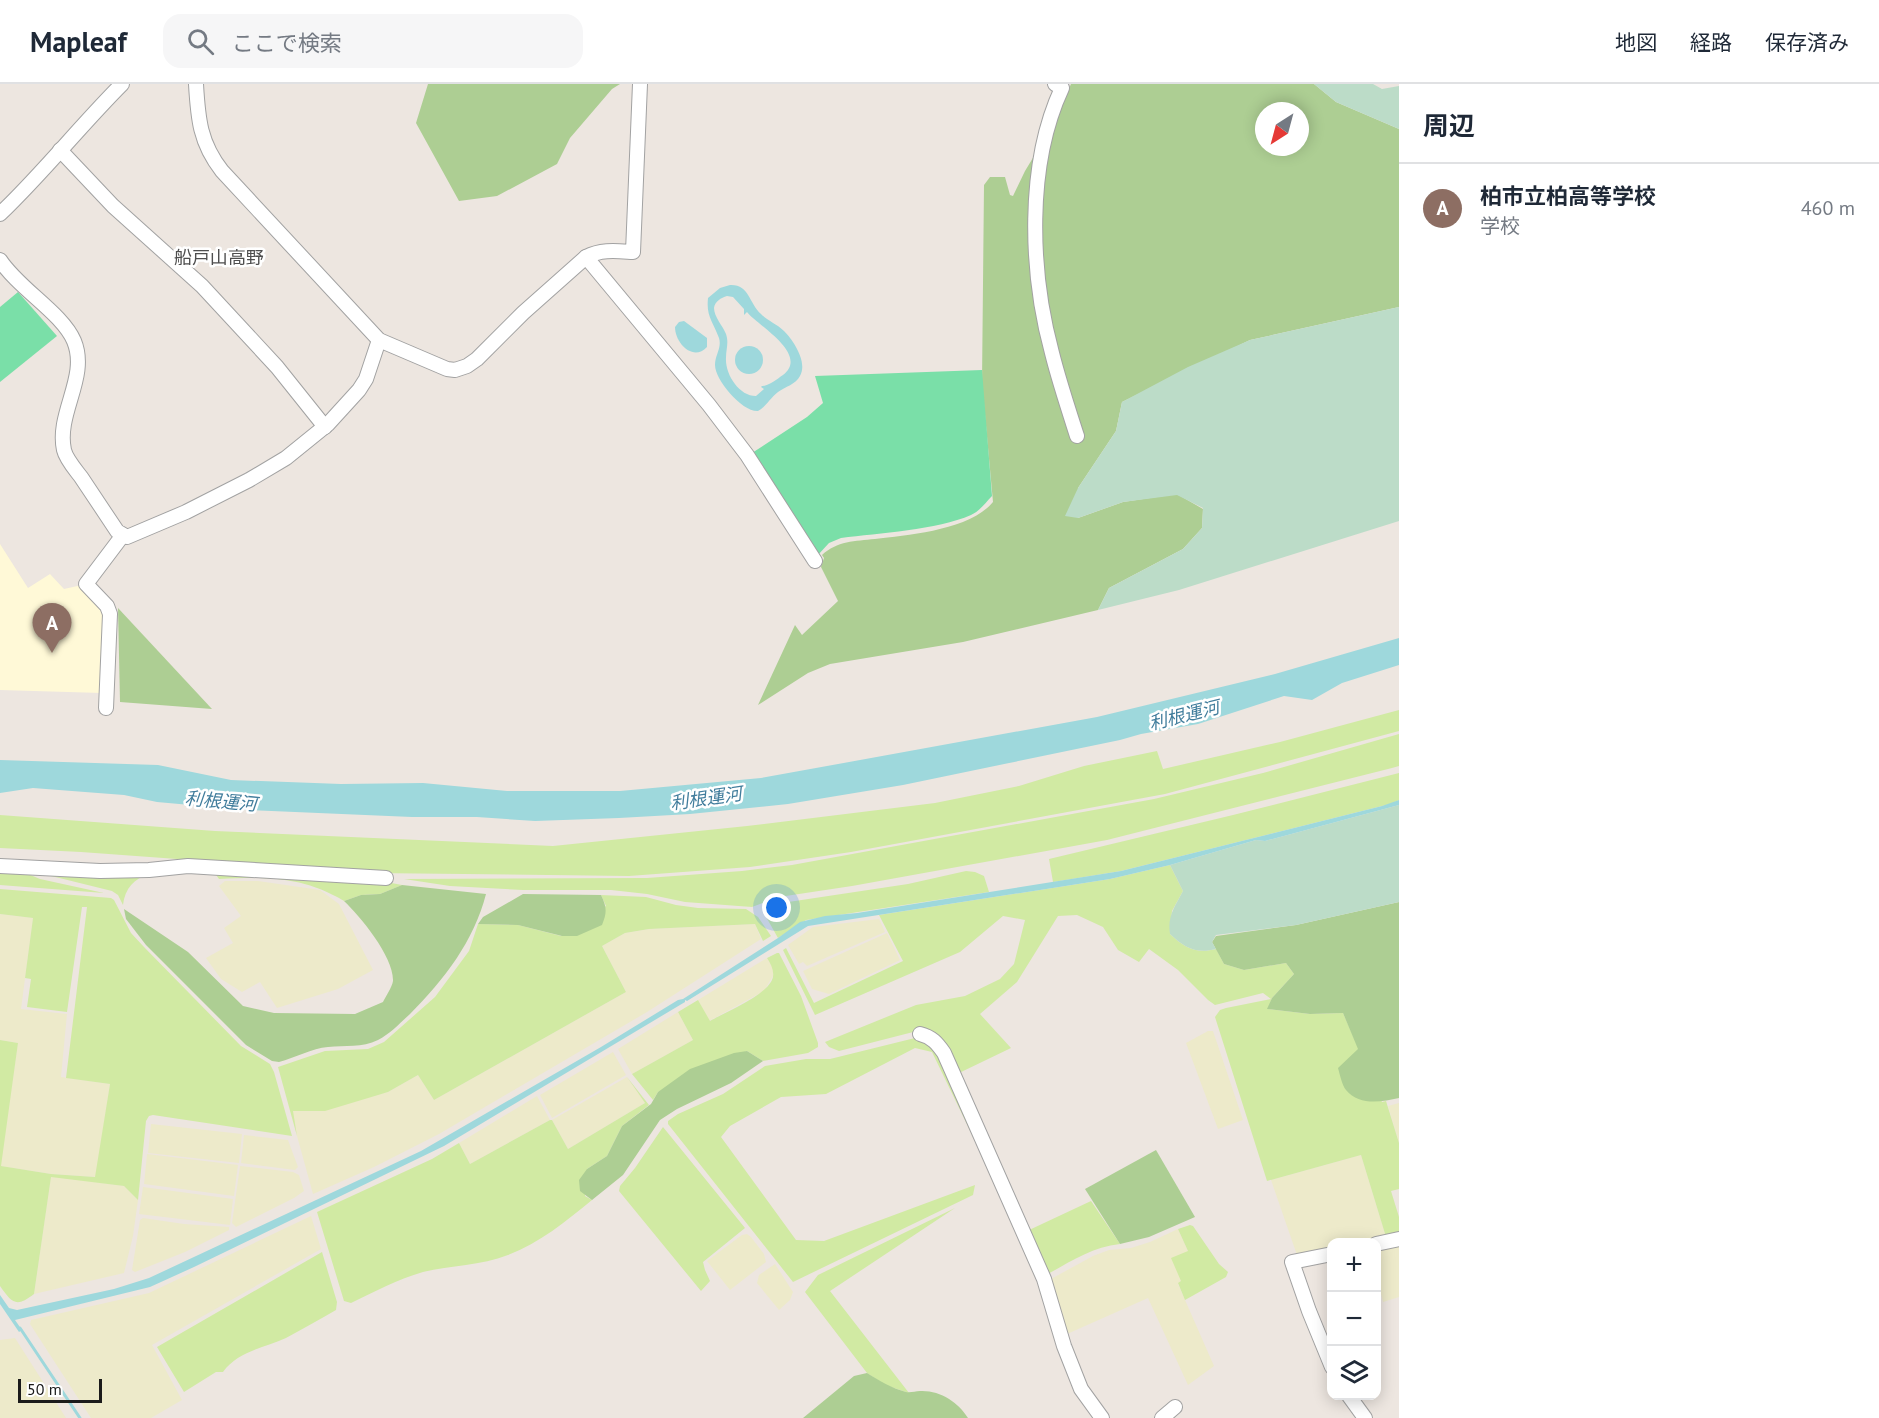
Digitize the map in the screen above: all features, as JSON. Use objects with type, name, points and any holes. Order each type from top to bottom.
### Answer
[{"type":"street","points":[[0,214],[123,84]]},
{"type":"street","points":[[196,84],[201,132],[214,161],[380,340],[447,369],[455,370],[477,359],[530,306],[586,257],[595,252],[608,250],[633,252],[640,84]]},
{"type":"street","points":[[1056,84],[1062,88],[1050,116],[1041,150],[1037,181],[1036,241],[1041,301],[1049,342],[1077,436]]},
{"type":"street","points":[[60,150],[113,206],[202,286],[277,367],[325,427]]},
{"type":"street","points":[[586,257],[709,405],[747,455],[816,561]]},
{"type":"street","points":[[0,260],[8,272],[62,323],[74,342],[78,353],[78,366],[66,418],[64,451],[117,531],[128,537],[249,480],[286,458],[325,427],[366,379],[380,340]]},
{"type":"street","points":[[105,708],[110,614],[107,606],[86,584],[123,535]]},
{"type":"street","points":[[0,866],[120,871],[188,866],[386,878]]},
{"type":"street","points":[[920,1034],[936,1041],[944,1053],[1044,1279],[1064,1346],[1081,1389],[1102,1418]]},
{"type":"street","points":[[1381,1243],[1399,1239]]},
{"type":"street","points":[[1327,1255],[1292,1262],[1327,1355]]},
{"type":"street","points":[[1352,1400],[1365,1418]]},
{"type":"street","points":[[1162,1418],[1175,1407]]},
{"type":"shaded area","points":[[0,544],[28,588],[50,574],[64,589],[82,585],[105,610],[102,693],[0,690]]},
{"type":"shaded area","points":[[225,881],[258,881],[320,890],[339,904],[373,970],[338,989],[277,1008],[260,982],[242,992],[221,979],[206,958],[233,943],[224,928],[241,916],[219,886]]},
{"type":"shaded area","points":[[0,914],[33,918],[21,1009],[67,1014],[61,1077],[110,1084],[96,1177],[51,1174],[0,1166],[18,1043],[0,1040]]},
{"type":"shaded area","points":[[879,919],[885,932],[807,966],[803,962],[799,964],[788,945],[813,927]]},
{"type":"shaded area","points":[[755,924],[761,939],[647,1012],[439,1134],[374,1167],[313,1194],[292,1111],[302,1111],[388,1092],[418,1075],[434,1100],[626,992],[602,946],[625,933],[649,929]]},
{"type":"shaded area","points":[[887,933],[900,960],[829,994],[812,989],[803,971]]},
{"type":"shaded area","points":[[767,958],[773,968],[773,976],[764,991],[709,1021],[698,1000]]},
{"type":"shaded area","points":[[678,1012],[693,1040],[632,1074],[618,1049]]},
{"type":"shaded area","points":[[1208,1031],[1213,1031],[1243,1120],[1218,1129],[1186,1043]]},
{"type":"shaded area","points":[[613,1052],[626,1075],[552,1118],[540,1095]]},
{"type":"shaded area","points":[[627,1077],[645,1103],[568,1149],[552,1120]]},
{"type":"shaded area","points":[[537,1096],[550,1120],[470,1164],[459,1143]]},
{"type":"shaded area","points":[[1399,1103],[1399,1143],[1388,1106]]},
{"type":"shaded area","points":[[151,1124],[242,1134],[239,1163],[148,1153]]},
{"type":"shaded area","points":[[244,1135],[288,1140],[298,1167],[295,1170],[241,1163]]},
{"type":"shaded area","points":[[147,1154],[238,1165],[234,1196],[144,1184]]},
{"type":"shaded area","points":[[1361,1155],[1386,1237],[1327,1238],[1327,1249],[1297,1255],[1271,1180]]},
{"type":"shaded area","points":[[240,1166],[293,1172],[299,1175],[304,1191],[236,1227],[232,1223]]},
{"type":"shaded area","points":[[51,1176],[124,1186],[138,1200],[133,1236],[124,1273],[34,1294]]},
{"type":"shaded area","points":[[143,1187],[233,1199],[230,1225],[139,1214]]},
{"type":"shaded area","points":[[311,1216],[321,1249],[152,1345],[182,1400],[151,1418],[91,1418],[30,1324],[31,1320],[149,1293]]},
{"type":"shaded area","points":[[143,1218],[229,1227],[229,1230],[185,1252],[135,1272],[132,1270],[140,1220]]},
{"type":"shaded area","points":[[1178,1229],[1188,1251],[1181,1281],[1178,1284],[1214,1366],[1188,1385],[1148,1298],[1067,1334],[1051,1279],[1093,1256],[1109,1250],[1131,1248],[1150,1242]]},
{"type":"shaded area","points":[[747,1234],[764,1254],[766,1262],[730,1290],[707,1261],[742,1235]]},
{"type":"shaded area","points":[[1399,1241],[1399,1297],[1383,1302],[1381,1294],[1381,1245]]},
{"type":"shaded area","points":[[775,1264],[793,1292],[790,1300],[779,1310],[757,1283],[759,1275]]},
{"type":"shaded area","points":[[15,1338],[66,1418],[0,1418],[0,1340]]},
{"type":"green space","points":[[428,84],[620,84],[612,89],[570,138],[557,164],[497,196],[459,201],[416,123]]},
{"type":"green space","points":[[1071,84],[1314,84],[1336,102],[1399,129],[1399,307],[1250,340],[1122,402],[1116,431],[1078,488],[1078,518],[1123,502],[1177,494],[1203,509],[1202,528],[1183,549],[1109,588],[1098,610],[963,642],[830,664],[808,673],[758,705],[795,625],[802,635],[838,601],[821,567],[824,558],[822,555],[847,542],[921,533],[955,525],[970,519],[993,502],[982,382],[984,185],[990,177],[1005,177],[1010,195],[1013,196],[1054,123]]},
{"type":"green space","points":[[1314,84],[1373,84],[1382,89],[1399,86],[1399,129],[1336,102]]},
{"type":"green space","points":[[18,292],[57,336],[0,382],[0,307]]},
{"type":"green space","points":[[1399,307],[1399,521],[1179,590],[1098,610],[1109,588],[1183,549],[1202,528],[1203,508],[1177,495],[1123,502],[1078,518],[1065,516],[1078,488],[1116,431],[1122,402],[1188,367],[1250,340]]},
{"type":"green space","points":[[982,370],[992,496],[980,509],[957,520],[908,530],[841,538],[829,543],[817,556],[752,453],[807,417],[823,403],[815,376]]},
{"type":"green space","points":[[118,608],[212,709],[120,702]]},
{"type":"green space","points":[[1399,710],[1399,731],[1165,794],[851,852],[750,867],[629,876],[370,873],[0,848],[0,815],[215,831],[553,846],[747,826],[935,803],[1019,786],[1084,766],[1157,751],[1163,769],[1280,742]]},
{"type":"green space","points":[[1399,734],[1399,766],[1392,768],[1107,840],[779,897],[752,907],[685,902],[647,894],[611,890],[523,890],[450,886],[404,879],[647,878],[792,865],[1154,799],[1263,773]]},
{"type":"green space","points":[[1399,773],[1399,800],[1390,804],[1121,871],[1053,882],[1049,859]]},
{"type":"green space","points":[[1399,805],[1399,902],[1296,925],[1216,935],[1212,942],[1216,949],[1202,951],[1191,949],[1170,934],[1171,917],[1183,891],[1170,865],[1256,840],[1265,841]]},
{"type":"green space","points":[[1170,865],[1183,891],[1172,911],[1170,934],[1175,939],[1191,949],[1202,951],[1216,949],[1224,964],[1244,970],[1286,963],[1294,974],[1272,998],[1268,1009],[1310,1014],[1343,1013],[1382,1102],[1386,1101],[1399,1143],[1399,1189],[1391,1191],[1399,1217],[1399,1234],[1386,1237],[1361,1155],[1267,1181],[1215,1017],[1220,1010],[1226,1008],[1271,999],[1263,993],[1215,1005],[1178,970],[1149,949],[1139,962],[1118,950],[1103,927],[1077,915],[1058,916],[1017,982],[980,1014],[1011,1048],[957,1074],[921,1030],[839,1051],[829,1047],[825,1042],[916,1005],[965,996],[1000,979],[1014,964],[1025,920],[1003,916],[960,952],[815,1015],[783,950],[786,948],[814,1003],[903,961],[879,915],[1110,879]]},
{"type":"green space","points":[[0,869],[21,871],[40,879],[104,893],[0,885]]},
{"type":"green space","points":[[31,871],[149,874],[131,885],[123,905],[118,895],[112,891]]},
{"type":"green space","points":[[966,871],[984,876],[989,892],[806,920],[778,938],[765,915],[766,909],[775,904],[908,884]]},
{"type":"green space","points":[[214,872],[381,881],[402,885],[380,894],[361,895],[344,901],[298,883],[268,878],[219,879]]},
{"type":"green space","points":[[402,885],[486,894],[474,928],[456,959],[423,1001],[382,1038],[366,1044],[316,1049],[279,1062],[272,1061],[246,1045],[146,945],[126,919],[124,909],[188,952],[243,1006],[274,1013],[355,1014],[383,1002],[393,981],[392,971],[382,949],[359,916],[344,901],[361,895],[380,894]]},
{"type":"green space","points":[[0,889],[114,900],[131,933],[144,947],[241,1046],[270,1064],[292,1136],[149,1116],[146,1121],[138,1200],[124,1186],[51,1177],[34,1294],[18,1302],[11,1300],[0,1286],[0,1040],[18,1043],[1,1166],[51,1174],[95,1177],[110,1084],[66,1078],[87,907],[82,907],[67,1012],[27,1007],[31,979],[25,978],[33,918],[0,914]]},
{"type":"green space","points":[[523,894],[601,895],[606,910],[604,921],[602,925],[577,936],[562,936],[518,925],[478,924],[483,917]]},
{"type":"green space","points":[[601,895],[646,897],[698,908],[746,909],[758,917],[771,936],[763,941],[755,924],[649,929],[625,933],[602,946],[626,992],[434,1100],[418,1075],[388,1092],[325,1111],[293,1111],[297,1136],[278,1067],[325,1051],[368,1049],[384,1042],[435,997],[469,951],[478,924],[518,925],[561,936],[606,906]]},
{"type":"green space","points":[[1399,902],[1399,1098],[1364,1101],[1357,1099],[1346,1090],[1338,1068],[1358,1049],[1343,1013],[1310,1014],[1267,1009],[1272,998],[1294,974],[1286,963],[1244,970],[1224,964],[1212,942],[1216,936],[1296,925]]},
{"type":"green space","points":[[777,953],[801,996],[818,1047],[808,1053],[763,1061],[747,1051],[658,1092],[653,1100],[632,1074],[693,1040],[678,1012],[698,1000],[710,1021],[746,1002],[770,984],[773,972],[767,958]]},
{"type":"green space","points":[[919,1037],[934,1046],[993,1178],[932,1052],[915,1048],[826,1094],[781,1097],[730,1126],[721,1137],[796,1240],[824,1241],[975,1185],[973,1195],[793,1282],[668,1124],[668,1121],[678,1114],[723,1094],[765,1066],[806,1059],[830,1059]]},
{"type":"green space","points":[[747,1051],[763,1061],[731,1083],[677,1109],[660,1120],[623,1175],[592,1200],[580,1191],[579,1180],[587,1169],[607,1156],[622,1126],[651,1104],[658,1092],[690,1069],[734,1053]]},
{"type":"green space","points":[[627,1077],[649,1105],[622,1126],[607,1156],[587,1169],[585,1196],[592,1200],[572,1216],[542,1238],[498,1259],[423,1272],[395,1282],[351,1303],[344,1301],[317,1212],[432,1159],[459,1143],[470,1164],[550,1120],[568,1149],[645,1103]]},
{"type":"green space","points":[[663,1127],[745,1228],[703,1262],[710,1281],[701,1291],[619,1191],[620,1186]]},
{"type":"green space","points":[[1156,1150],[1195,1217],[1149,1237],[1120,1244],[1085,1189]]},
{"type":"green space","points":[[1091,1201],[1120,1244],[1091,1252],[1046,1275],[1027,1231]]},
{"type":"green space","points":[[955,1208],[830,1291],[909,1393],[885,1385],[867,1373],[805,1292],[818,1275]]},
{"type":"green space","points":[[1193,1226],[1219,1264],[1228,1272],[1226,1277],[1185,1300],[1178,1283],[1181,1281],[1171,1258],[1188,1251],[1178,1229]]},
{"type":"green space","points":[[322,1252],[337,1302],[336,1310],[286,1338],[236,1359],[223,1372],[216,1372],[184,1392],[157,1347]]},
{"type":"green space","points":[[867,1373],[906,1392],[927,1391],[948,1398],[968,1418],[803,1418],[854,1376]]},
{"type":"water","points":[[730,285],[745,291],[757,310],[788,335],[801,358],[802,370],[798,379],[778,392],[758,411],[737,401],[719,379],[716,371],[715,361],[720,342],[709,315],[708,298],[720,288]],"holes":[[[727,296],[733,297],[744,309],[744,315],[747,312],[779,340],[790,358],[790,367],[783,375],[770,384],[762,386],[764,389],[756,396],[744,392],[734,383],[726,364],[727,337],[715,315],[714,308],[721,299]]]},
{"type":"water","points":[[684,321],[707,338],[707,347],[702,351],[686,349],[678,339],[675,327],[679,322]]},
{"type":"water","points":[[749,346],[759,350],[763,360],[759,370],[749,374],[739,370],[735,360],[739,350]]},
{"type":"water","name":"利根運河","points":[[1399,638],[1399,665],[1342,683],[1312,700],[1284,696],[1198,724],[903,785],[788,804],[690,814],[535,821],[246,810],[157,802],[124,795],[33,788],[0,793],[0,760],[158,765],[231,780],[341,784],[423,783],[507,791],[620,791],[761,778],[1097,717],[1275,674]]},
{"type":"water","points":[[1399,800],[1399,805],[1110,879],[808,926],[444,1146],[194,1267],[150,1287],[15,1320],[22,1330],[19,1332],[0,1304],[0,1295],[9,1308],[17,1310],[114,1289],[149,1278],[421,1151],[683,999],[800,922],[825,916],[857,913],[1121,871]]},
{"type":"waterway","points":[[20,1328],[80,1418]]},
{"type":"place","name":"柏市立柏高等学校","points":[[52,653]]},
{"type":"district","name":"船戸山高野","points":[[219,257]]}]
